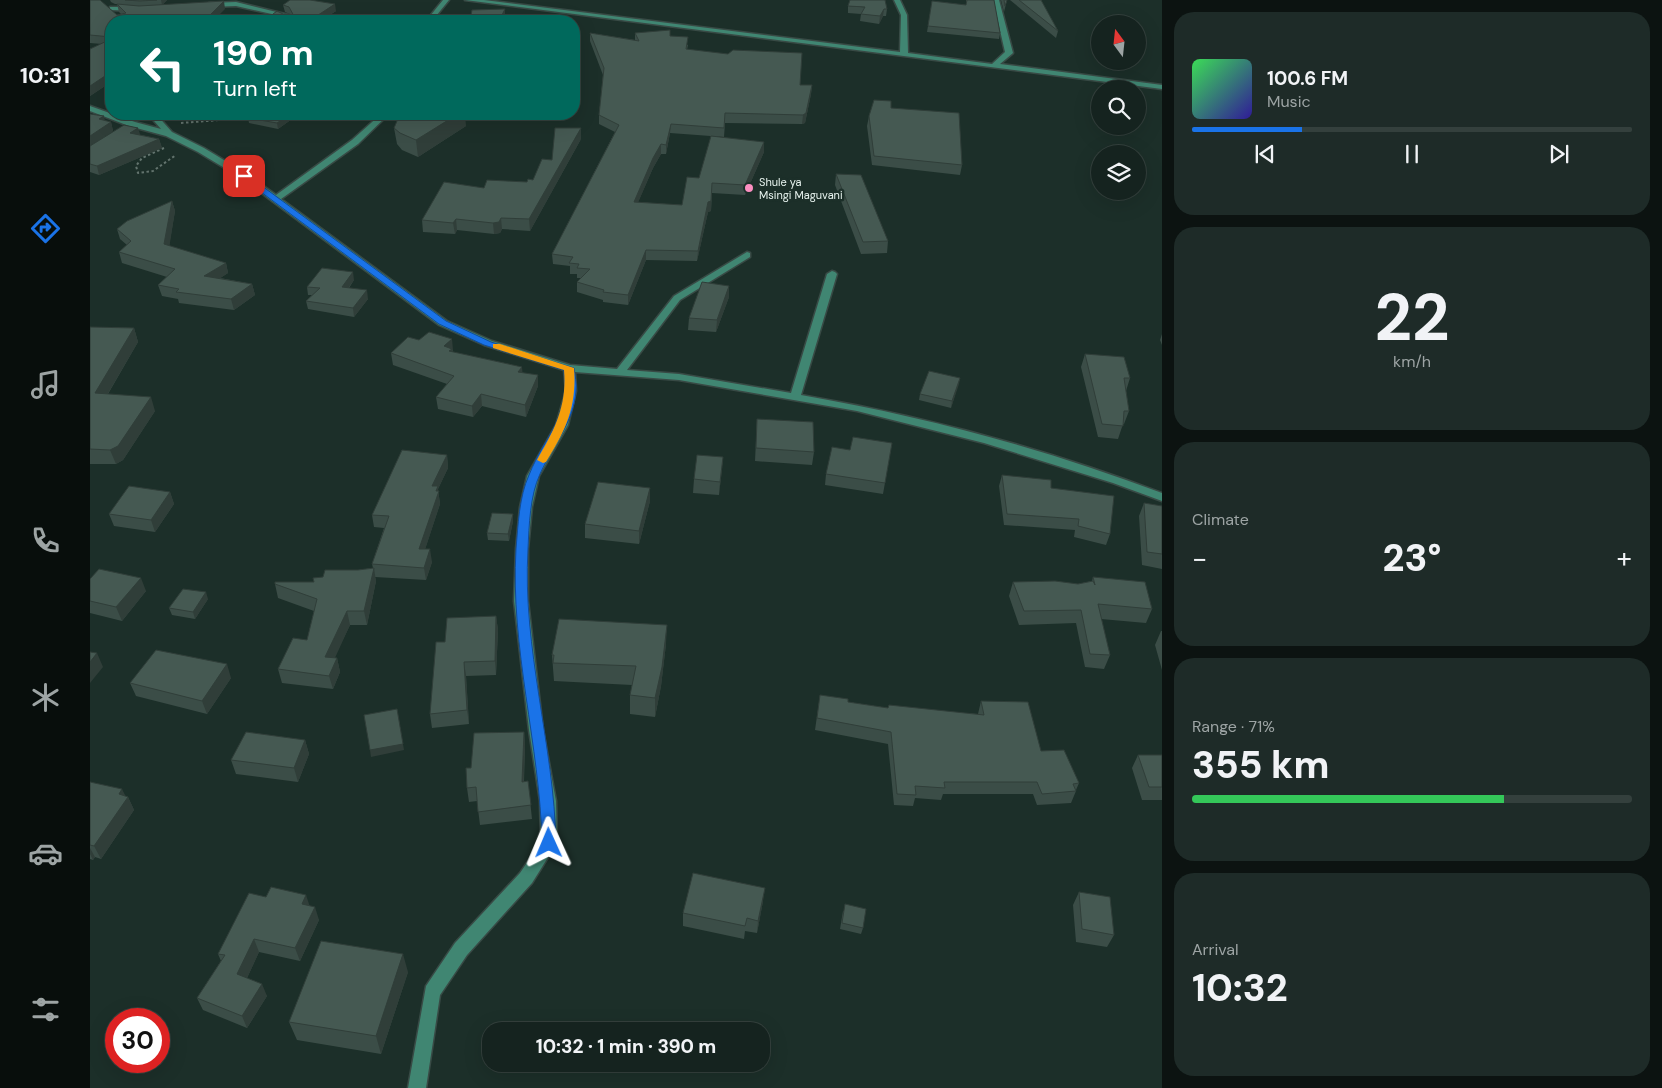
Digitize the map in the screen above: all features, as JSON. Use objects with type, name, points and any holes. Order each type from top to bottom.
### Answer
[{"type":"street","points":[[434,15],[446,0]]},
{"type":"street","points":[[468,0],[1162,87]]},
{"type":"street","points":[[897,0],[904,15],[904,54]]},
{"type":"street","points":[[995,65],[1009,53],[996,0]]},
{"type":"street","points":[[102,3],[112,8],[141,10]]},
{"type":"street","points":[[203,6],[236,4],[283,15]]},
{"type":"street","points":[[112,8],[110,11],[116,15]]},
{"type":"street","points":[[90,108],[105,114]]},
{"type":"street","points":[[122,120],[166,131],[229,166],[443,322],[488,344],[569,368],[679,377],[857,408],[987,440],[1117,480],[1162,497]]},
{"type":"street","points":[[157,120],[166,131]]},
{"type":"street","points":[[275,200],[355,142],[379,120]]},
{"type":"street","points":[[120,131],[132,124]]},
{"type":"street","points":[[620,372],[676,298],[747,255]]},
{"type":"street","points":[[795,397],[832,274]]},
{"type":"street","points":[[417,1088],[432,992],[461,949],[526,878],[549,843],[548,801],[535,722],[521,601],[522,549],[526,507],[534,476],[562,425],[571,391],[569,368]]},
{"type":"path","points":[[166,131],[187,122],[216,120]]},
{"type":"path","points":[[182,140],[142,158],[136,166],[138,173],[153,171],[191,145]]},
{"type":"building","points":[[90,0],[100,0],[117,15],[105,15],[105,36],[90,35]]},
{"type":"building","points":[[125,0],[157,0],[140,1]]},
{"type":"building","points":[[290,0],[310,0],[335,4],[318,15],[293,15],[289,7],[283,5]]},
{"type":"building","points":[[850,0],[885,0],[887,9],[884,9],[880,16],[861,14],[865,7],[848,6]]},
{"type":"building","points":[[967,0],[994,0],[1000,33],[928,26],[932,1],[966,5]]},
{"type":"building","points":[[1019,0],[1041,0],[1058,31]]},
{"type":"building","points":[[224,1],[210,15],[117,15],[126,13],[117,4],[139,6]]},
{"type":"building","points":[[505,9],[502,15],[471,15],[472,10]]},
{"type":"building","points":[[277,11],[285,15],[272,15]]},
{"type":"building","points":[[670,30],[670,36],[688,37],[686,49],[728,54],[733,50],[802,53],[800,85],[812,85],[806,113],[803,115],[725,113],[724,128],[671,124],[666,145],[661,144],[653,158],[634,202],[682,205],[687,177],[699,178],[711,136],[764,142],[745,185],[712,183],[711,201],[708,202],[698,251],[646,250],[628,295],[603,292],[604,290],[577,282],[590,269],[577,268],[579,264],[569,263],[573,257],[552,254],[619,125],[599,115],[604,68],[590,33],[639,41],[635,33]]},
{"type":"building","points":[[105,42],[105,76],[90,86],[90,49]]},
{"type":"building","points":[[874,100],[891,101],[891,108],[959,113],[962,165],[874,156],[869,116]]},
{"type":"building","points":[[90,114],[104,116],[99,119],[111,122],[90,136]]},
{"type":"building","points":[[260,120],[281,120],[277,123]]},
{"type":"building","points":[[397,120],[448,120],[416,140],[400,133],[394,128]]},
{"type":"building","points":[[124,125],[138,128],[130,133],[159,139],[97,166],[90,164],[90,146]]},
{"type":"building","points":[[555,128],[581,128],[529,219],[501,218],[499,222],[493,223],[456,219],[453,223],[422,220],[444,182],[484,188],[487,180],[527,182],[528,179],[533,180],[542,159],[552,160]]},
{"type":"building","points":[[836,174],[861,175],[888,241],[863,242]]},
{"type":"building","points":[[172,201],[164,244],[226,263],[204,276],[252,284],[231,299],[176,292],[179,289],[158,285],[175,269],[119,252],[131,241],[117,229],[127,221]]},
{"type":"building","points":[[322,268],[353,272],[342,287],[367,290],[353,308],[306,301],[320,288],[307,287]]},
{"type":"building","points":[[702,282],[729,286],[717,320],[689,318]]},
{"type":"building","points":[[90,327],[134,328],[95,393],[151,397],[118,446],[110,450],[90,449]]},
{"type":"building","points":[[429,332],[452,339],[444,346],[452,349],[449,351],[522,367],[518,372],[538,375],[525,405],[481,394],[472,406],[436,397],[454,376],[391,353],[408,337],[419,340]]},
{"type":"building","points":[[1085,354],[1124,357],[1130,378],[1124,378],[1129,411],[1124,411],[1123,426],[1102,424]]},
{"type":"building","points":[[929,371],[960,378],[952,401],[920,394]]},
{"type":"building","points":[[757,419],[813,422],[814,452],[756,448]]},
{"type":"building","points":[[853,437],[892,443],[885,483],[826,474],[832,447],[850,450]]},
{"type":"building","points":[[402,450],[447,455],[432,486],[438,486],[436,491],[439,491],[419,549],[430,549],[424,568],[372,564],[389,516],[372,515]]},
{"type":"building","points":[[697,455],[723,457],[720,482],[694,479]]},
{"type":"building","points":[[1002,475],[1051,480],[1051,488],[1114,496],[1110,534],[1078,526],[1079,519],[1007,514]]},
{"type":"building","points":[[598,482],[650,488],[639,531],[585,524]]},
{"type":"building","points":[[129,486],[170,492],[151,520],[109,514]]},
{"type":"building","points":[[1144,503],[1162,506],[1162,554],[1147,552]]},
{"type":"building","points":[[492,513],[513,514],[508,534],[487,533]]},
{"type":"building","points":[[374,568],[364,611],[347,611],[325,657],[337,658],[329,676],[278,669],[293,638],[307,640],[317,599],[275,584],[275,582],[314,582],[313,578],[323,577],[325,570]]},
{"type":"building","points":[[99,569],[141,578],[116,607],[90,601],[90,579]]},
{"type":"building","points":[[1093,577],[1145,582],[1152,609],[1098,604],[1110,655],[1090,654],[1081,610],[1024,611],[1013,582],[1055,581],[1078,584],[1093,581],[1095,585]]},
{"type":"building","points":[[183,589],[206,592],[193,612],[169,608]]},
{"type":"building","points":[[496,616],[495,661],[464,662],[467,710],[430,714],[436,642],[445,642],[447,618]]},
{"type":"building","points":[[559,619],[667,625],[662,667],[655,698],[630,695],[636,666],[553,663],[554,655],[552,655]]},
{"type":"building","points":[[156,650],[227,664],[202,701],[130,683]]},
{"type":"building","points":[[90,652],[97,653],[90,662]]},
{"type":"building","points":[[820,695],[848,699],[848,702],[888,708],[889,705],[984,715],[981,701],[1028,702],[1041,751],[1064,750],[1079,783],[1073,784],[1076,791],[1042,794],[1037,782],[944,782],[945,788],[915,786],[916,795],[897,794],[891,732],[817,718]]},
{"type":"building","points":[[397,709],[403,744],[370,750],[364,715]]},
{"type":"building","points":[[246,732],[305,740],[294,768],[231,760]]},
{"type":"building","points":[[524,732],[522,782],[528,781],[531,805],[478,812],[476,787],[467,788],[466,768],[471,768],[474,733]]},
{"type":"building","points":[[1138,755],[1162,755],[1162,787],[1149,787]]},
{"type":"building","points":[[90,782],[122,789],[119,794],[128,797],[94,846],[90,845]]},
{"type":"building","points":[[693,873],[765,888],[758,921],[747,918],[745,926],[683,913]]},
{"type":"building","points":[[271,887],[306,895],[302,904],[315,907],[295,948],[254,939],[237,974],[262,984],[242,1016],[197,998],[225,955],[218,954],[249,893],[266,897]]},
{"type":"building","points":[[1079,892],[1110,897],[1114,935],[1082,929]]},
{"type":"building","points":[[845,904],[866,909],[863,928],[842,923]]},
{"type":"building","points":[[321,941],[403,954],[376,1036],[289,1022]]},
{"type":"slow traffic","points":[[497,346],[569,368],[571,391],[562,425],[543,460]]},
{"type":"place","name":"Shule ya Msingi Maguvani","points":[[749,188]]},
{"type":"route","points":[[244,176],[443,322],[488,344],[569,368],[571,391],[562,425],[534,476],[526,507],[522,549],[521,601],[536,730],[548,801],[549,843]]}]
